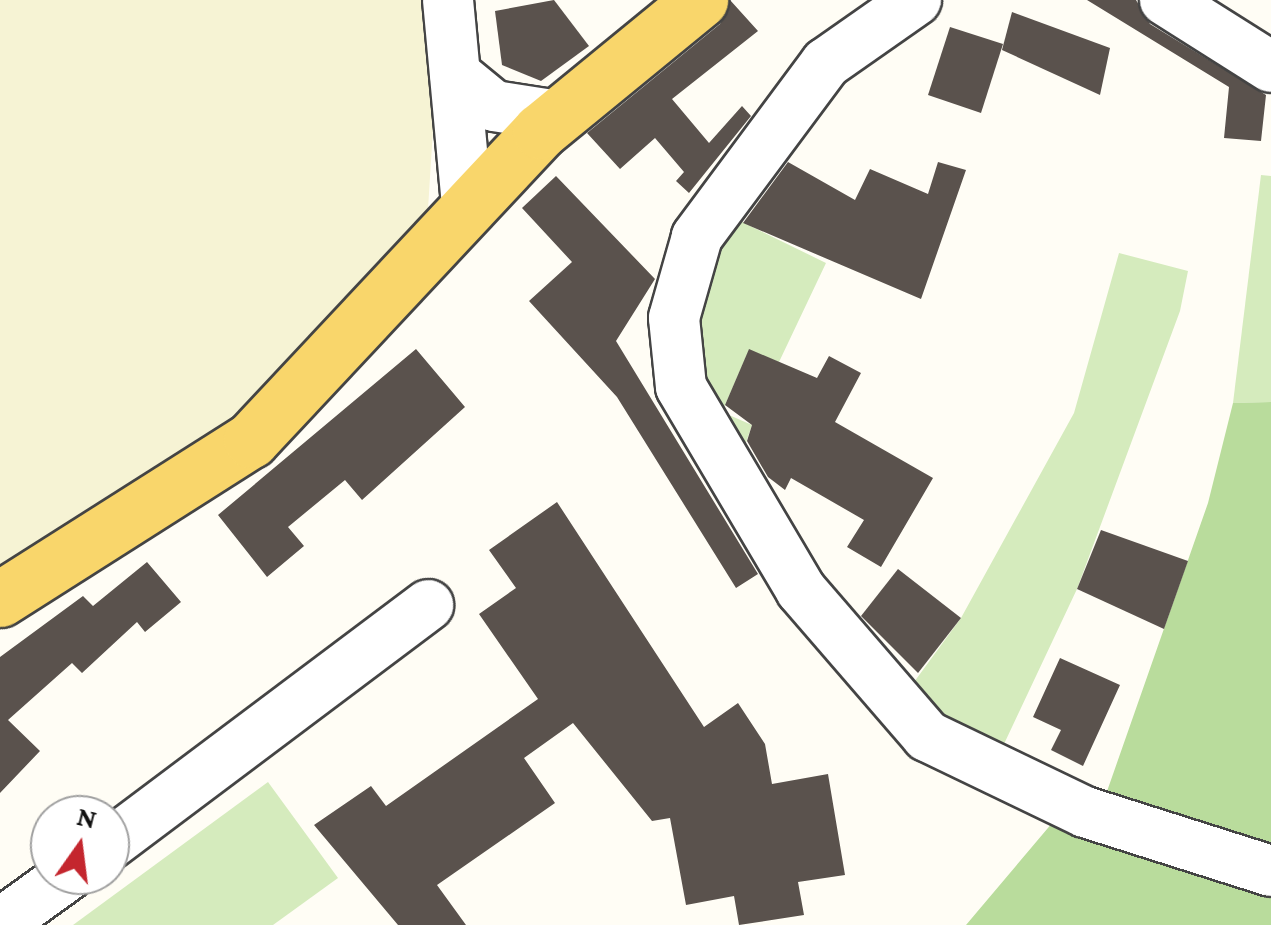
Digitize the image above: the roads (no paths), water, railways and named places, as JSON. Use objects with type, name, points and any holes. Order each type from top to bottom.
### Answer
[{"type":"main road","points":[[0,599],[251,440],[467,202],[558,116],[700,0]]},
{"type":"street","points":[[448,0],[467,202]]},
{"type":"street","points":[[916,0],[826,63],[697,237],[674,318],[681,387],[801,590],[927,736],[1085,812],[1271,871]]},
{"type":"street","points":[[1165,0],[1271,67]]},
{"type":"street","points":[[455,74],[494,106],[558,116]]},
{"type":"street","points":[[130,829],[428,605]]},
{"type":"street","points":[[0,924],[40,895]]}]
